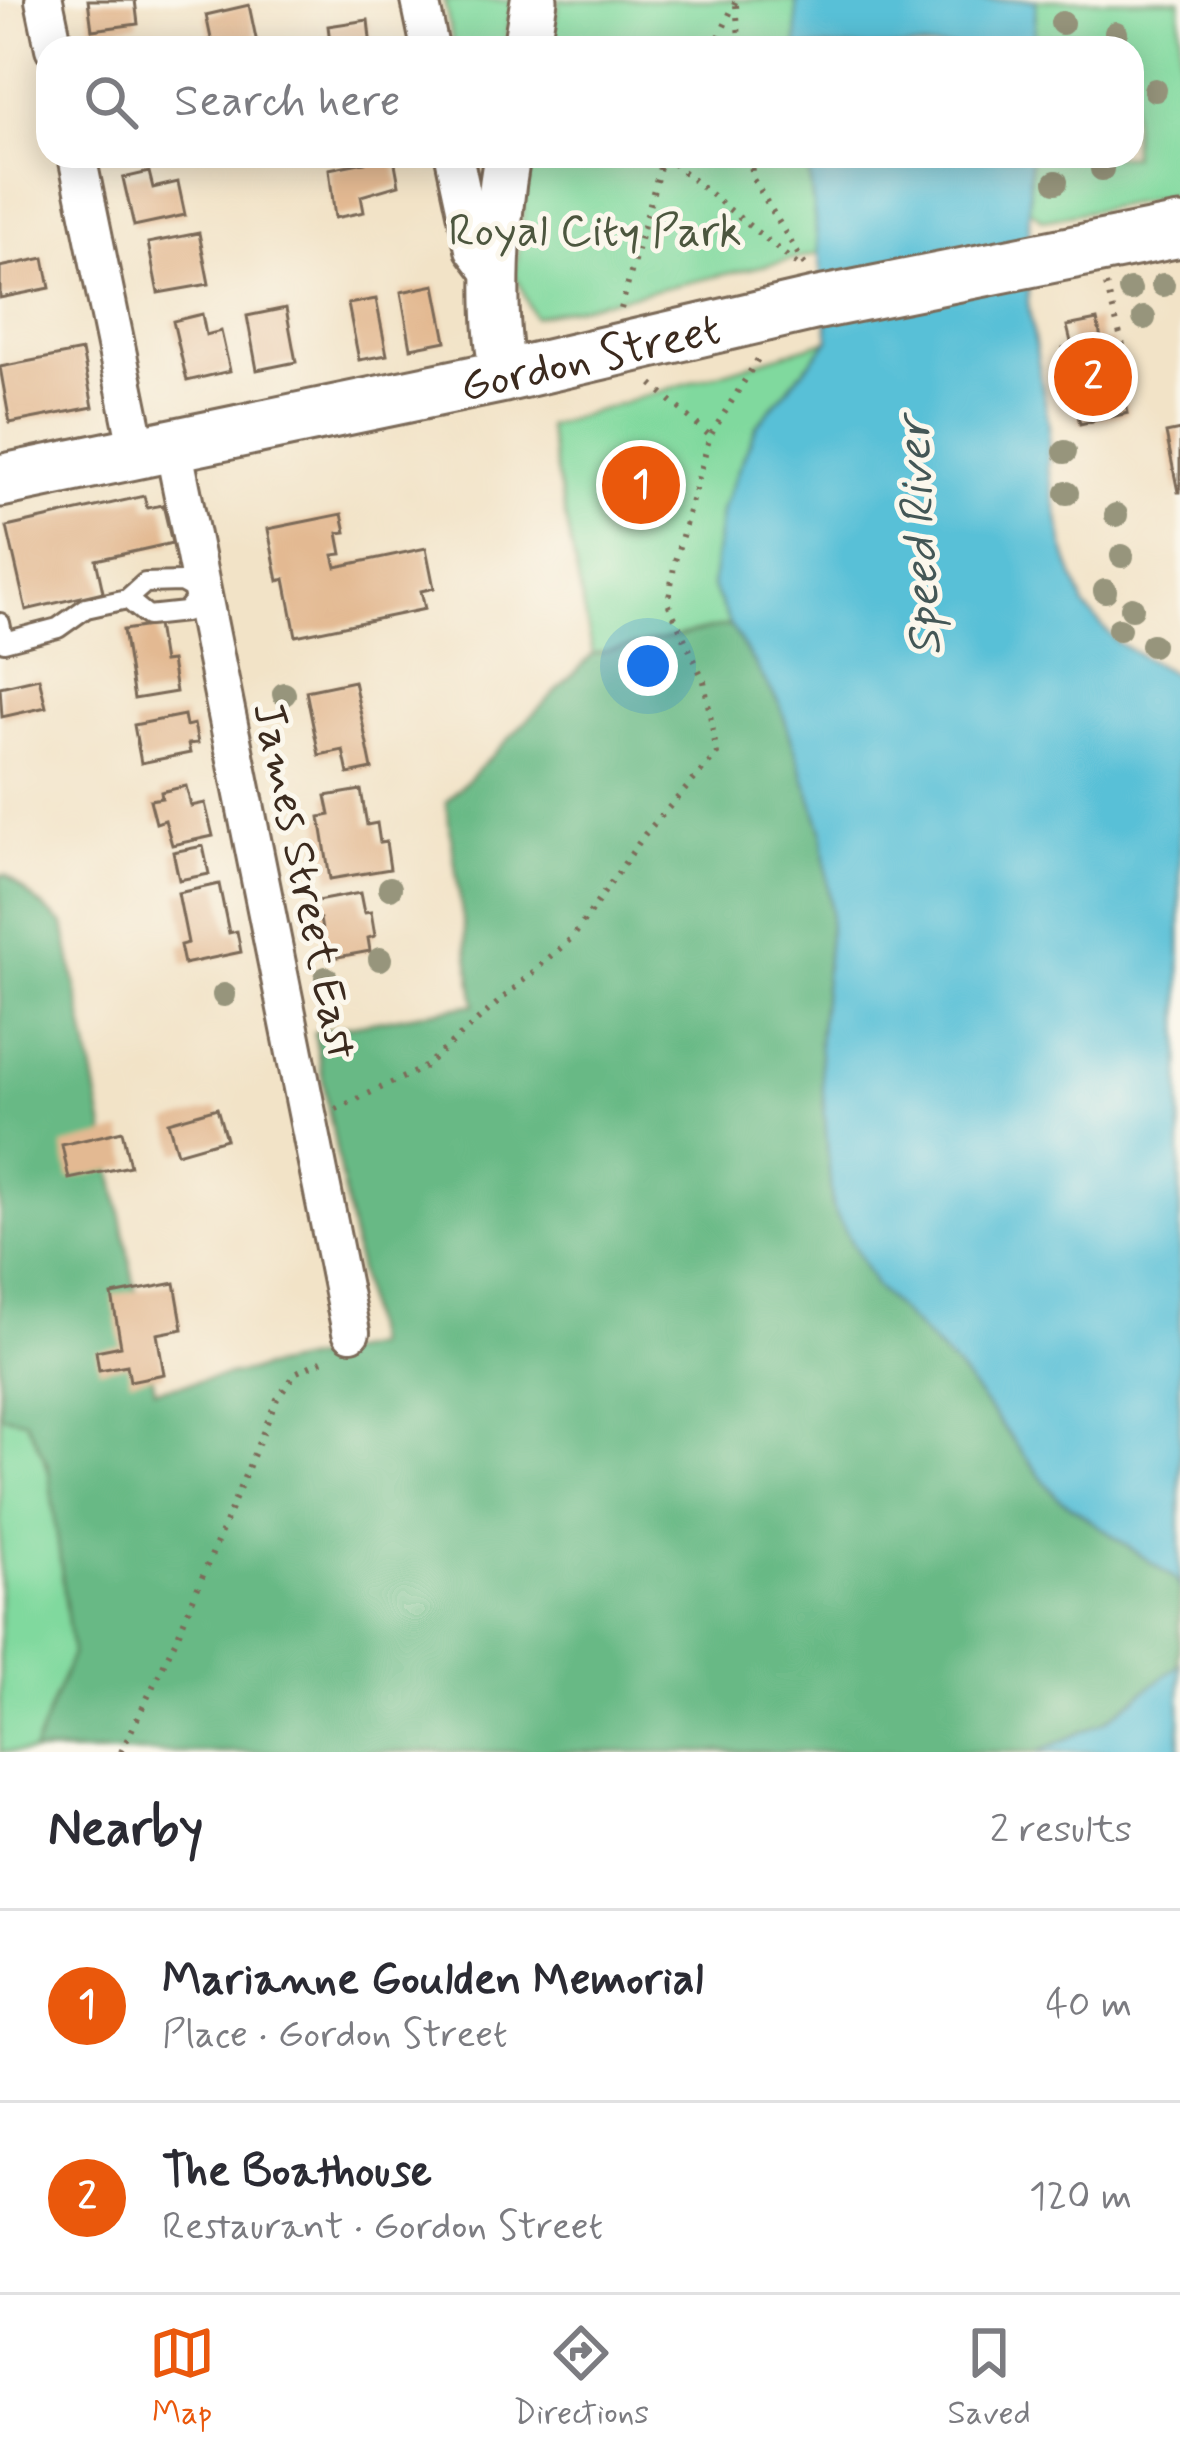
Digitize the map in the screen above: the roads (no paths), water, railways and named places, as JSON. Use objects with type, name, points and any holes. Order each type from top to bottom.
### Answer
[{"type":"main road","name":"Gordon Street","points":[[0,481],[504,376],[814,304],[1180,231]]},
{"type":"street","points":[[44,0],[52,36]]},
{"type":"street","points":[[420,0],[428,36]]},
{"type":"street","points":[[528,36],[535,0]]},
{"type":"street","name":"James Street East","points":[[79,168],[156,449],[201,593],[351,1332]]},
{"type":"street","points":[[457,168],[474,249],[498,281]]},
{"type":"street","points":[[504,376],[495,336],[505,168]]},
{"type":"lane","points":[[0,623],[4,642],[58,628],[86,608],[127,599],[145,584],[181,582],[201,593],[184,612],[148,616],[127,599]]},
{"type":"water","points":[[796,0],[1036,0],[1034,36],[797,36]]},
{"type":"water","name":"Speed River","points":[[808,168],[1030,168],[1028,303],[1049,425],[1048,468],[1066,556],[1084,606],[1118,643],[1180,678],[1180,1588],[1175,1579],[1056,1496],[958,1369],[876,1287],[832,1207],[819,1043],[831,912],[822,830],[780,705],[730,625],[712,586],[721,511],[757,425],[829,340]]},
{"type":"water","points":[[1180,1664],[1180,1752],[1038,1752],[1106,1721]]},
{"type":"place","name":"The Boathouse","points":[[1093,377]]},
{"type":"place","name":"Marianne Goulden Memorial","points":[[641,485]]},
{"type":"park label","name":"Royal City Park","points":[[595,229]]}]
